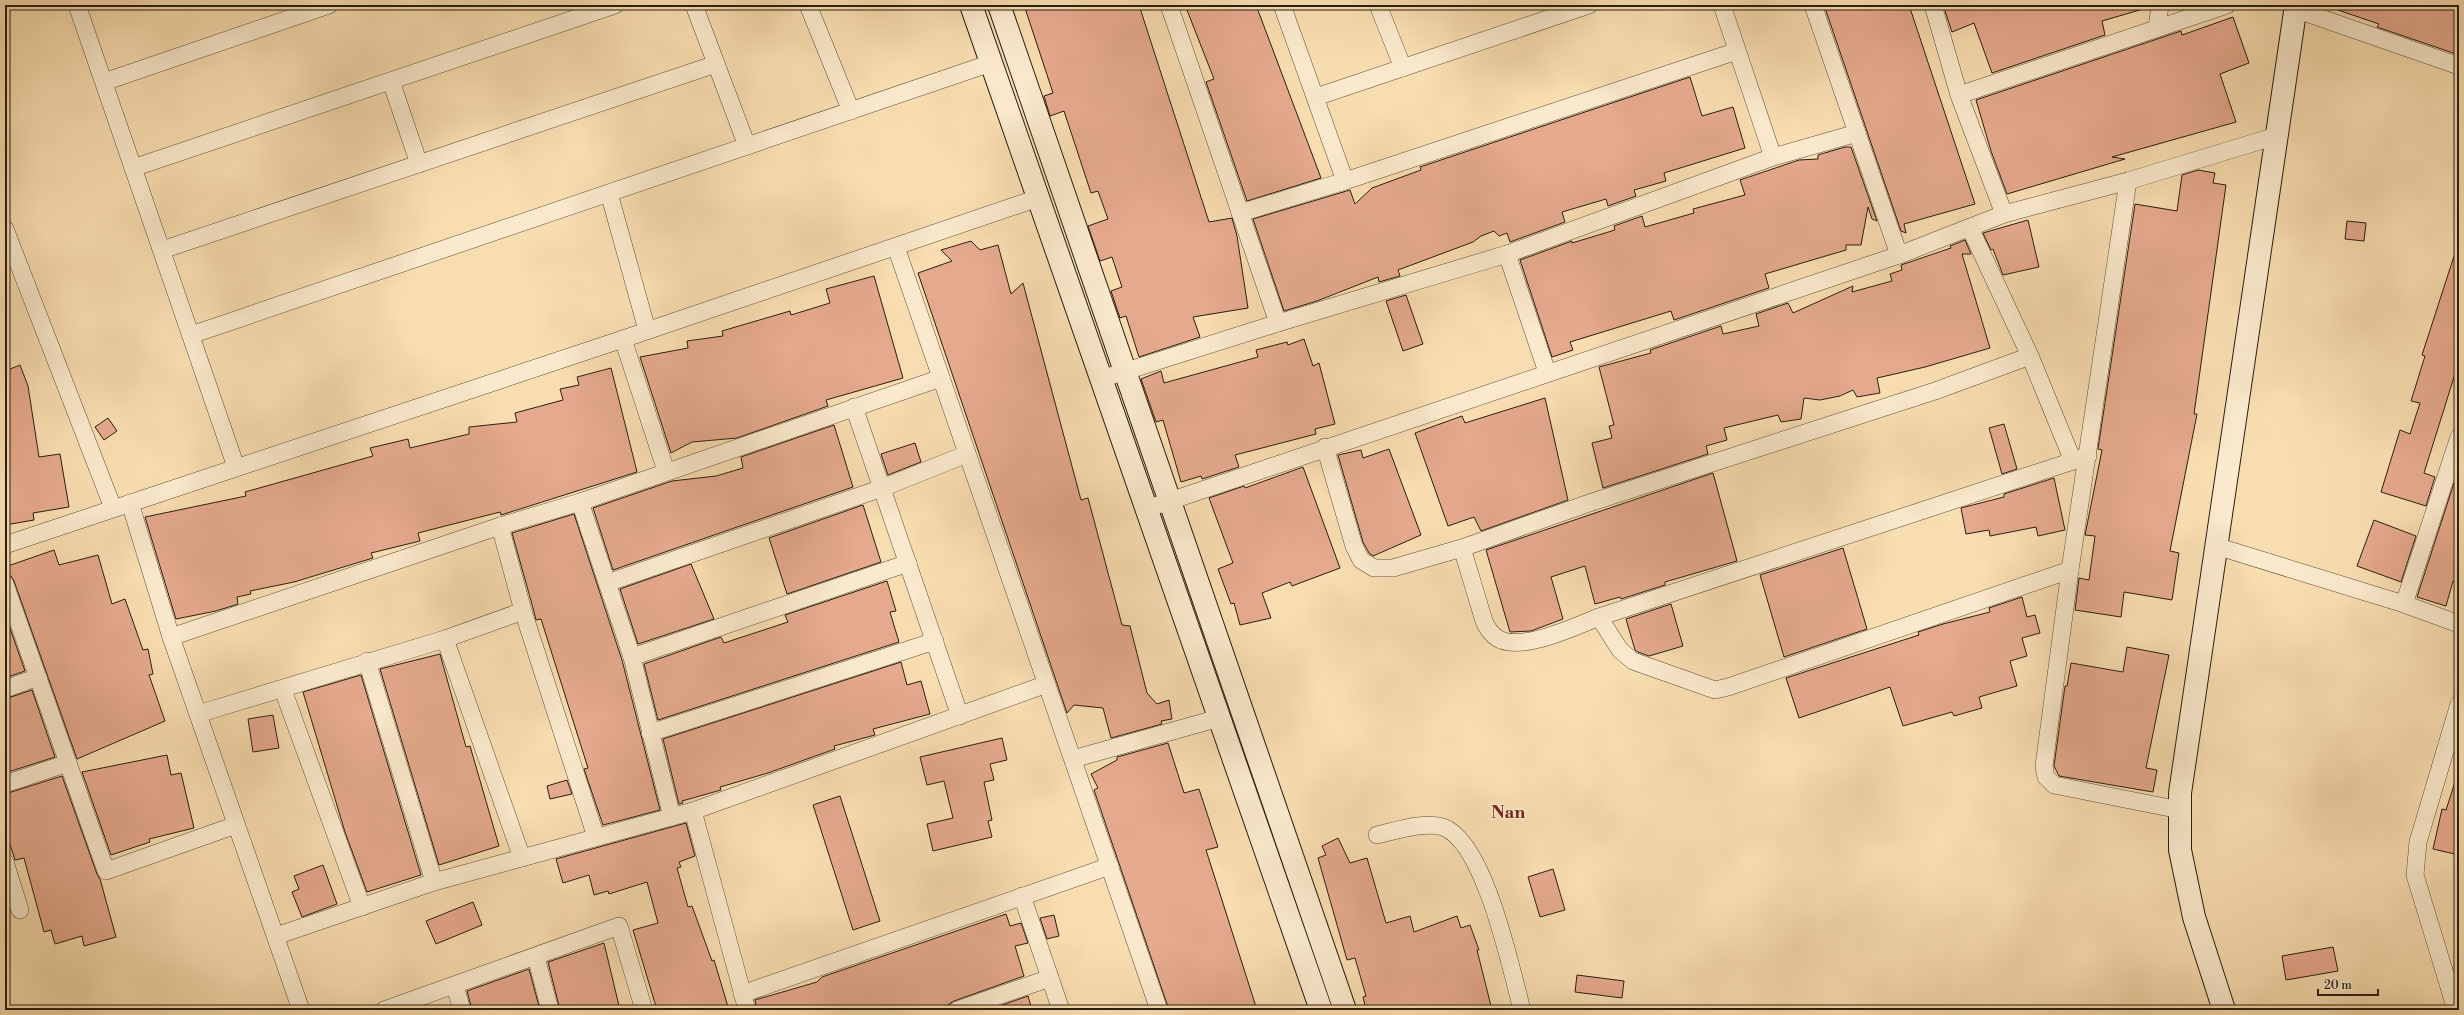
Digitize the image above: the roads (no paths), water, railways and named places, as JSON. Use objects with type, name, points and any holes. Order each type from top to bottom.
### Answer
[{"type":"street","points":[[77,5],[236,467]]},
{"type":"street","points":[[104,82],[329,5]]},
{"type":"street","points":[[133,168],[614,5]]},
{"type":"street","points":[[694,5],[746,146]]},
{"type":"street","points":[[808,5],[851,111]]},
{"type":"street","points":[[971,5],[1321,1010]]},
{"type":"street","points":[[999,5],[1345,1010]]},
{"type":"street","points":[[1169,5],[1278,323]]},
{"type":"street","points":[[1282,5],[1345,181]]},
{"type":"street","points":[[1378,5],[1404,68]]},
{"type":"street","points":[[1316,97],[1589,5]]},
{"type":"street","points":[[1722,5],[1773,157]]},
{"type":"street","points":[[1813,5],[1899,255]]},
{"type":"street","points":[[1933,5],[1959,95],[2004,214]]},
{"type":"street","points":[[2157,28],[2160,5]]},
{"type":"street","points":[[1959,95],[2227,5]]},
{"type":"street","points":[[2224,1010],[2194,917],[2180,850],[2180,810],[2185,746],[2296,7],[2459,66]]},
{"type":"street","points":[[1240,214],[1345,181],[1737,51]]},
{"type":"street","points":[[191,335],[991,63]]},
{"type":"street","points":[[162,250],[716,64]]},
{"type":"street","points":[[391,81],[419,164]]},
{"type":"street","points":[[1101,379],[1278,323],[1508,254],[1773,157],[1857,133]]},
{"type":"street","points":[[1146,509],[1547,372],[1899,255],[2004,214],[2128,181],[2276,136]]},
{"type":"street","points":[[2128,181],[2080,458],[2070,570],[2044,766],[2046,777],[2054,785],[2180,810]]},
{"type":"street","points":[[609,193],[647,330]]},
{"type":"street","points":[[5,545],[236,467],[623,340],[647,330],[1038,198]]},
{"type":"street","points":[[1970,228],[2080,458]]},
{"type":"street","points":[[5,229],[114,508]]},
{"type":"street","points":[[896,247],[1159,1010]]},
{"type":"street","points":[[1508,254],[1547,372]]},
{"type":"street","points":[[623,340],[666,471]]},
{"type":"street","points":[[1325,447],[1354,546],[1361,560],[1374,568],[1393,568],[1462,548],[1592,502],[1935,391],[2030,356]]},
{"type":"street","points":[[171,637],[500,526],[580,502],[666,471],[941,378]]},
{"type":"street","points":[[854,407],[960,716]]},
{"type":"street","points":[[2404,604],[2459,437]]},
{"type":"street","points":[[607,583],[882,488],[967,454]]},
{"type":"street","points":[[1462,548],[1484,621],[1498,639],[1510,643],[1523,642],[1542,638],[1599,617],[2080,458]]},
{"type":"street","points":[[580,502],[632,657],[672,817]]},
{"type":"street","points":[[130,503],[171,637],[301,1010]]},
{"type":"street","points":[[500,526],[523,611],[596,837]]},
{"type":"street","points":[[2216,546],[2404,604],[2459,624]]},
{"type":"street","points":[[632,657],[908,563]]},
{"type":"street","points":[[1599,617],[1620,650],[1633,661],[1715,690],[1728,687],[2070,570]]},
{"type":"street","points":[[5,584],[106,871],[236,825]]},
{"type":"street","points":[[198,714],[283,690],[367,661],[445,639],[523,611]]},
{"type":"street","points":[[445,639],[522,858]]},
{"type":"street","points":[[650,733],[934,641]]},
{"type":"street","points":[[367,661],[434,882]]},
{"type":"street","points":[[5,689],[38,677]]},
{"type":"street","points":[[276,936],[434,882],[693,811],[1046,684]]},
{"type":"street","points":[[283,690],[362,907]]},
{"type":"street","points":[[2456,1005],[2415,875],[2418,842],[2459,704]]},
{"type":"street","points":[[1073,759],[1219,718]]},
{"type":"street","points":[[5,784],[68,763]]},
{"type":"street","points":[[693,811],[745,1002],[1022,896],[1110,866]]},
{"type":"street","points":[[1377,835],[1428,825],[1442,827],[1452,832],[1463,843],[1490,895],[1522,1010]]},
{"type":"street","points":[[5,862],[20,910]]},
{"type":"street","points":[[1022,896],[1061,1010]]},
{"type":"street","points":[[384,1010],[455,986],[619,926],[644,1010]]},
{"type":"street","points":[[536,957],[550,1010]]},
{"type":"street","points":[[957,1010],[1050,978]]},
{"type":"street","points":[[455,986],[462,1010]]},
{"type":"district","name":"Nan","points":[[1508,812]]}]
